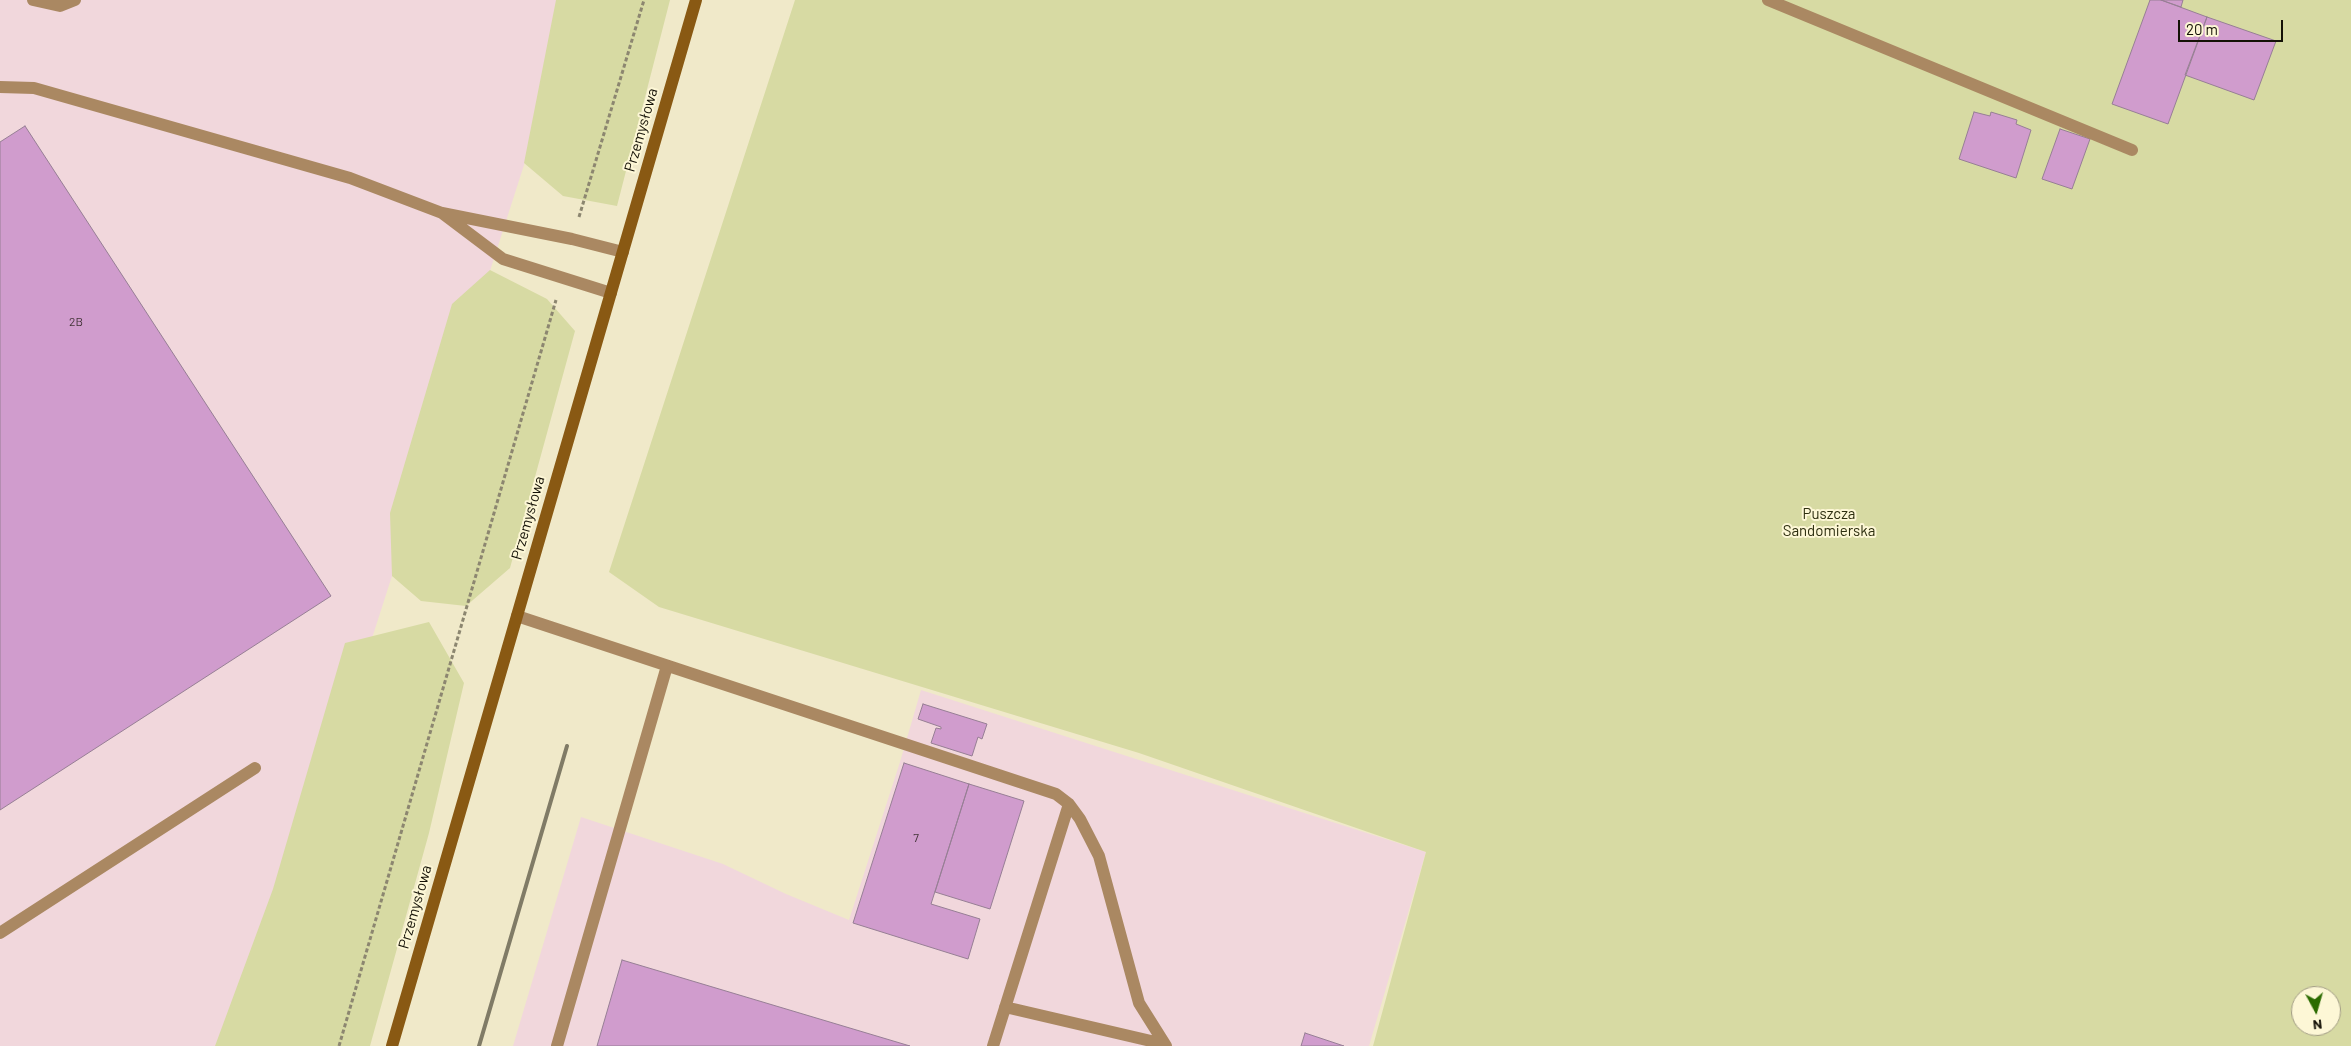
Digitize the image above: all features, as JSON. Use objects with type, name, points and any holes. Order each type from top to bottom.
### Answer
[{"type":"street","name":"Przemysłowa","points":[[392,1046],[696,0]]},
{"type":"lane","points":[[33,0],[60,6],[75,0]]},
{"type":"lane","points":[[1768,0],[2132,150]]},
{"type":"lane","points":[[0,87],[34,88],[350,178],[442,213],[572,239],[623,252]]},
{"type":"lane","points":[[442,213],[503,259],[611,293]]},
{"type":"lane","points":[[517,616],[1056,794],[1069,804],[1080,819],[1098,856],[1139,1003],[1165,1045]]},
{"type":"lane","points":[[557,1046],[667,666]]},
{"type":"lane","points":[[0,932],[255,768]]},
{"type":"lane","points":[[993,1046],[1069,804]]},
{"type":"lane","points":[[1005,1007],[1165,1045]]},
{"type":"path","points":[[572,239],[644,0]]},
{"type":"path","points":[[339,1046],[562,278]]},
{"type":"shaded area","points":[[0,0],[577,0],[241,1046],[0,1046]]},
{"type":"shaded area","points":[[921,690],[1426,852],[1369,1046],[513,1046],[581,817],[723,864],[786,894],[849,920]]},
{"type":"green space","points":[[556,0],[670,0],[617,206],[563,196],[524,163]]},
{"type":"green space","name":"Puszcza Sandomierska","points":[[795,0],[2351,0],[2351,1046],[1373,1046],[1426,852],[1139,753],[659,607],[609,572]]},
{"type":"green space","points":[[490,270],[547,299],[575,331],[510,568],[466,606],[421,601],[392,576],[390,513],[452,304]]},
{"type":"green space","points":[[429,622],[464,683],[429,833],[370,1046],[215,1046],[273,889],[345,643]]},
{"type":"building","points":[[2150,0],[2161,0],[2207,17],[2168,124],[2112,104]]},
{"type":"building","points":[[2161,0],[2183,0],[2181,7]]},
{"type":"building","points":[[2207,17],[2276,41],[2254,100],[2185,75]]},
{"type":"building","points":[[1974,112],[1990,116],[1991,112],[2017,120],[2016,124],[2031,130],[2016,178],[1959,159]]},
{"type":"building","points":[[25,126],[331,596],[0,810],[0,142]]},
{"type":"building","points":[[2060,129],[2090,139],[2072,189],[2042,179]]},
{"type":"building","points":[[923,704],[987,724],[982,739],[978,737],[972,756],[931,743],[936,728],[941,729],[941,727],[918,719]]},
{"type":"building","points":[[904,763],[969,784],[931,904],[980,919],[968,959],[853,923]]},
{"type":"building","points":[[969,784],[1024,801],[990,909],[935,892]]},
{"type":"building","points":[[622,960],[910,1046],[597,1046]]},
{"type":"building","points":[[1305,1033],[1344,1046],[1301,1046]]},
{"type":"railway","points":[[479,1046],[567,746]]}]
